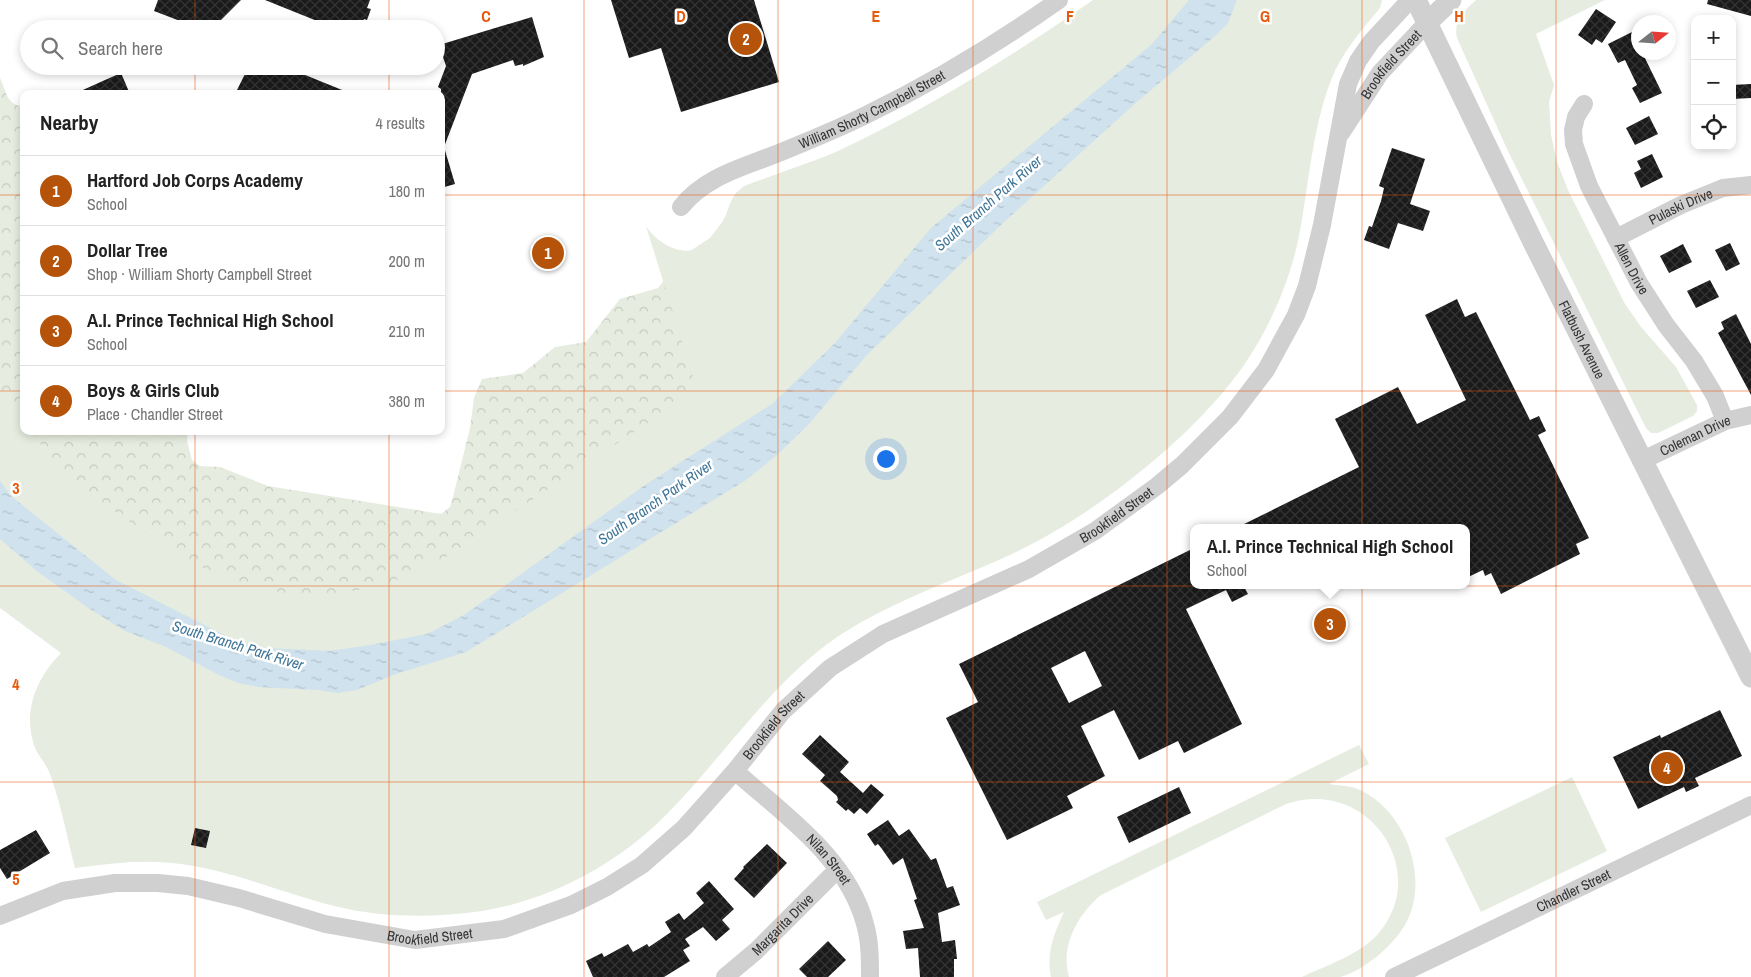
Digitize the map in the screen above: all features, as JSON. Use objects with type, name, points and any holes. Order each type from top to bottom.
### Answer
[{"type":"street","name":"William Shorty Campbell Street","points":[[681,207],[702,186],[715,178],[787,150],[895,101],[1001,40],[1060,0]]},
{"type":"street","name":"Brookfield Street","points":[[0,916],[64,891],[115,883],[158,883],[188,886],[230,896],[325,924],[415,940],[504,929],[570,905],[607,887],[642,865],[684,828],[735,771],[783,711],[830,668],[883,634],[1029,569],[1094,531],[1170,475],[1230,418],[1266,370],[1296,315],[1315,258],[1339,135],[1343,102],[1358,61],[1371,42],[1410,0]]},
{"type":"street","name":"Flatbush Avenue","points":[[1416,0],[1642,461],[1751,677]]},
{"type":"street","name":"Brookfield Street","points":[[1339,135],[1380,73],[1451,0]]},
{"type":"street","name":"Allen Drive","points":[[1584,104],[1576,117],[1573,130],[1574,144],[1589,186],[1638,283],[1666,325],[1694,361],[1715,396],[1725,421]]},
{"type":"street","name":"Pulaski Drive","points":[[1616,238],[1680,205],[1723,188],[1751,185]]},
{"type":"street","name":"Coleman Drive","points":[[1642,461],[1725,421],[1751,415]]},
{"type":"street","name":"Nilan Street","points":[[735,771],[825,851],[851,890],[865,922],[870,944],[870,977]]},
{"type":"street","name":"Chandler Street","points":[[1394,977],[1751,805]]},
{"type":"street","name":"Margarita Drive","points":[[725,977],[756,951],[837,870]]},
{"type":"green space","points":[[1093,0],[1382,0],[1380,8],[1346,51],[1331,80],[1319,118],[1295,253],[1278,303],[1262,335],[1244,365],[1223,392],[1198,420],[1140,472],[1076,518],[1045,537],[1014,553],[887,609],[839,636],[796,670],[758,710],[686,794],[648,832],[606,863],[582,877],[533,898],[508,906],[482,911],[427,916],[389,915],[334,906],[239,877],[181,864],[114,863],[75,868],[54,785],[49,771],[35,748],[30,722],[31,709],[38,685],[61,653],[0,608],[0,387],[20,417],[20,435],[33,435],[56,462],[85,489],[133,524],[211,572],[241,584],[272,591],[303,594],[364,589],[394,581],[423,569],[451,554],[697,390],[646,226],[670,247],[690,251],[699,249],[709,244],[717,235],[736,193],[760,181],[838,151],[871,135],[937,100],[1031,42]]},
{"type":"green space","points":[[1476,0],[1605,0],[1536,34],[1554,85],[1549,102],[1551,135],[1557,162],[1568,190],[1625,304],[1641,327],[1676,367],[1697,405],[1697,411],[1693,416],[1658,433],[1651,433],[1646,428],[1507,149],[1457,38],[1456,32],[1460,16]]},
{"type":"green space","points":[[1159,37],[370,645],[0,481],[0,78],[10,100],[20,106],[20,435],[188,435],[187,441],[192,460],[200,466],[220,467],[268,486],[441,514],[450,507],[470,428],[474,398],[482,379],[523,373],[555,347],[586,342],[620,299],[658,288],[684,255],[710,238],[723,221],[736,193],[744,186]]},
{"type":"green space","points":[[1359,745],[1369,764],[1329,784],[1355,788],[1372,797],[1387,810],[1399,826],[1408,845],[1414,865],[1415,885],[1413,905],[1406,923],[1387,948],[1369,963],[1340,977],[1302,977],[1352,954],[1378,934],[1393,909],[1398,883],[1394,857],[1383,834],[1365,816],[1342,804],[1315,799],[1286,804],[1101,895],[1078,921],[1069,942],[1067,965],[1069,977],[1051,977],[1050,952],[1054,936],[1064,912],[1046,920],[1037,902]]},
{"type":"green space","points":[[1572,777],[1607,851],[1481,912],[1445,838]]},
{"type":"water","name":"South Branch Park River","points":[[1189,0],[1237,0],[1228,23],[1214,37],[1138,101],[1003,223],[866,356],[809,424],[777,455],[746,480],[466,652],[393,675],[357,690],[337,693],[318,690],[258,687],[238,683],[164,646],[125,631],[38,572],[0,539],[0,481],[11,496],[116,580],[228,637],[247,644],[266,648],[330,651],[427,634],[464,615],[645,485],[772,404],[834,344],[931,228],[1152,44]]},
{"type":"building","points":[[158,0],[241,0],[221,20],[178,20],[154,11]]},
{"type":"building","points":[[265,0],[370,0],[367,8],[371,9],[367,20],[315,20]]},
{"type":"building","points":[[611,0],[754,0],[779,82],[681,112],[661,48],[629,58]]},
{"type":"building","points":[[1708,0],[1751,0],[1751,16],[1707,4]]},
{"type":"building","points":[[1596,9],[1616,22],[1602,43],[1596,39],[1592,45],[1578,35]]},
{"type":"building","points":[[532,17],[544,57],[523,66],[523,64],[515,66],[513,60],[472,74],[445,144],[445,90],[441,90],[438,87],[443,75],[445,75],[445,43]]},
{"type":"building","points":[[1631,32],[1631,60],[1646,60],[1662,93],[1640,103],[1632,88],[1637,85],[1625,60],[1618,63],[1608,44]]},
{"type":"building","points":[[116,75],[122,75],[128,90],[83,90]]},
{"type":"building","points":[[244,75],[305,75],[342,90],[237,90]]},
{"type":"building","points":[[1751,84],[1751,98],[1736,99],[1736,85]]},
{"type":"building","points":[[1649,116],[1658,134],[1635,145],[1626,128]]},
{"type":"building","points":[[1392,148],[1425,159],[1410,204],[1430,211],[1423,231],[1398,223],[1389,249],[1364,240],[1369,226],[1372,227],[1381,201],[1384,188],[1379,186]]},
{"type":"building","points":[[445,150],[455,184],[445,187]]},
{"type":"building","points":[[1652,154],[1663,177],[1641,188],[1634,173],[1641,169],[1637,161]]},
{"type":"building","points":[[1730,243],[1740,264],[1726,271],[1715,250]]},
{"type":"building","points":[[1683,244],[1692,262],[1669,273],[1660,256]]},
{"type":"building","points":[[1710,280],[1719,297],[1696,308],[1687,291]]},
{"type":"building","points":[[1457,299],[1465,317],[1476,312],[1530,420],[1539,416],[1546,431],[1538,435],[1589,538],[1576,544],[1580,554],[1501,594],[1491,573],[1485,576],[1483,570],[1470,576],[1470,524],[1244,524],[1359,467],[1335,419],[1398,387],[1417,424],[1466,400],[1425,315]]},
{"type":"building","points":[[1736,314],[1751,344],[1751,395],[1718,333],[1724,329],[1721,322]]},
{"type":"building","points":[[1190,550],[1190,589],[1245,589],[1248,594],[1232,602],[1226,590],[1186,609],[1242,724],[1184,753],[1178,741],[1139,760],[1114,710],[1081,726],[1105,776],[1067,796],[1073,808],[1007,840],[946,718],[978,702],[959,664]],"holes":[[[1085,651],[1102,686],[1069,703],[1051,668]]]},
{"type":"building","points":[[1720,710],[1742,756],[1695,778],[1699,786],[1686,792],[1684,787],[1638,809],[1613,757],[1660,735],[1661,738]]},
{"type":"building","points":[[820,735],[849,762],[840,772],[863,793],[871,784],[884,795],[867,814],[860,808],[854,814],[848,809],[846,811],[836,802],[838,800],[837,796],[820,781],[825,775],[802,754]]},
{"type":"building","points":[[1179,787],[1191,813],[1129,843],[1117,817]]},
{"type":"building","points":[[888,820],[899,836],[909,829],[931,860],[936,858],[947,888],[953,886],[960,905],[938,913],[942,942],[955,940],[957,959],[954,959],[954,977],[920,977],[918,948],[906,949],[903,931],[924,928],[914,900],[917,899],[903,858],[893,865],[878,844],[875,846],[867,834]]},
{"type":"building","points":[[195,828],[210,831],[206,848],[191,845]]},
{"type":"building","points":[[36,830],[50,853],[7,879],[0,868],[0,850]]},
{"type":"building","points":[[767,844],[787,863],[754,898],[734,879],[743,867]]},
{"type":"building","points":[[709,881],[734,909],[722,920],[730,929],[716,941],[703,927],[685,939],[690,946],[683,950],[690,961],[664,977],[593,977],[586,961],[602,953],[604,957],[628,944],[633,952],[647,944],[649,947],[671,932],[665,922],[679,913],[684,920],[704,903],[696,893]]},
{"type":"building","points":[[828,941],[846,960],[828,977],[807,977],[799,969]]},
{"type":"place","name":"Dollar Tree","points":[[746,39]]},
{"type":"place","name":"Hartford Job Corps Academy","points":[[548,253]]},
{"type":"place","name":"A.I. Prince Technical High School","points":[[1330,624]]},
{"type":"place","name":"Boys & Girls Club","points":[[1667,768]]}]
